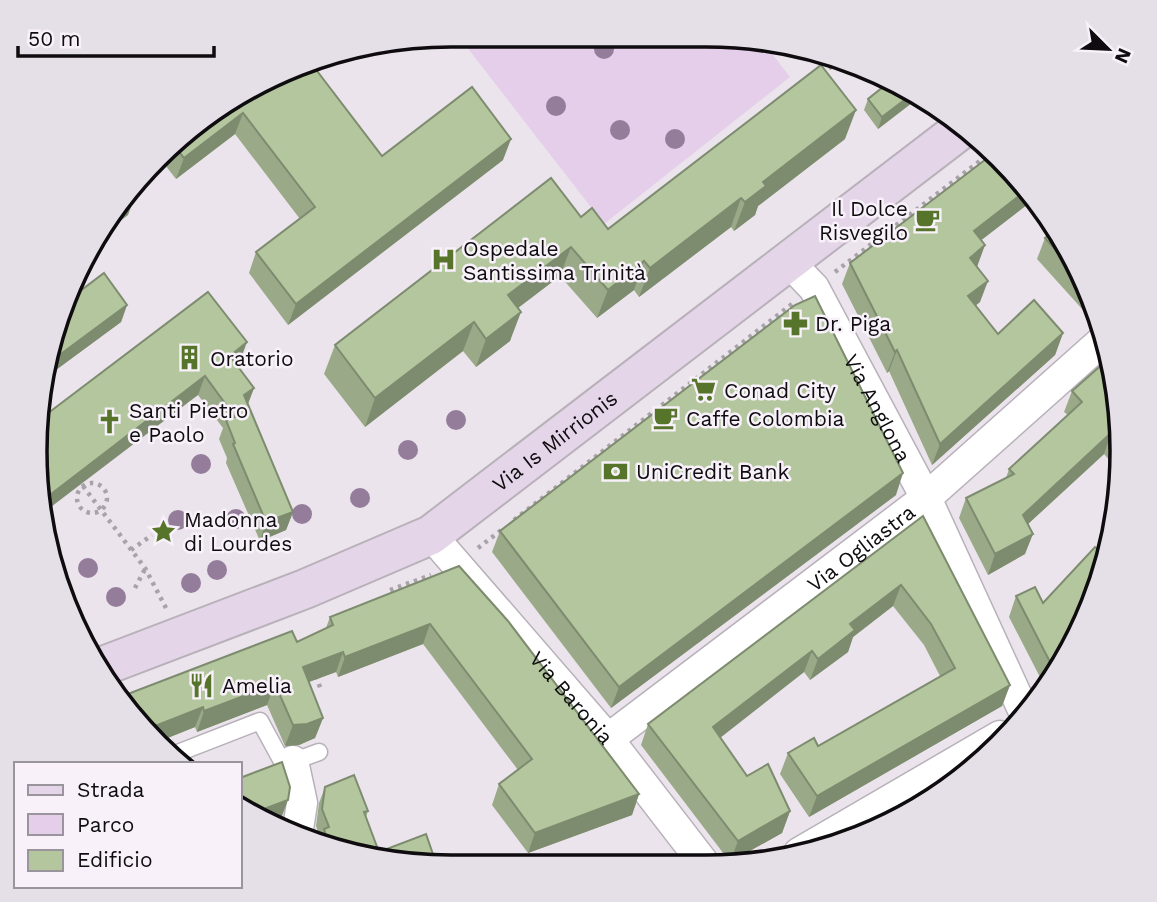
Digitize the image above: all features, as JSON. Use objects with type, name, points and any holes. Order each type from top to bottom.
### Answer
[{"type":"street","name":"Via Is Mirrionis","points":[[108,664],[305,589],[432,535],[955,134]]},
{"type":"street","name":"Via Anglona","points":[[789,262],[814,288],[926,498],[1021,704]]},
{"type":"street","name":"Via Ogliastra","points":[[608,739],[926,498],[1096,347]]},
{"type":"street","name":"Via Baronia","points":[[432,535],[608,739],[698,855]]},
{"type":"street","points":[[830,835],[978,749]]},
{"type":"street","points":[[299,825],[306,757]]},
{"type":"lane","points":[[182,752],[260,721],[284,765],[306,757]]},
{"type":"path","points":[[98,483],[106,491],[107,501],[101,510],[87,513],[79,507],[77,493],[83,486],[98,483]]},
{"type":"path","points":[[83,486],[145,568],[168,611]]},
{"type":"path","points":[[131,550],[152,535]]},
{"type":"path","points":[[135,588],[145,568]]},
{"type":"path","points":[[313,668],[321,690]]},
{"type":"green space","points":[[467,47],[706,47],[771,53],[790,77],[604,224]]},
{"type":"building","points":[[821,65],[856,110],[763,182],[766,186],[745,202],[741,198],[650,268],[644,261],[608,290],[571,247],[508,295],[521,312],[486,339],[474,322],[375,398],[335,345],[551,178],[581,217],[592,208],[608,229]]},
{"type":"building","points":[[317,71],[382,156],[472,87],[511,139],[296,304],[256,252],[315,207],[243,113],[184,158],[180,152],[185,147],[227,115],[272,89]]},
{"type":"building","points":[[882,88],[905,99],[882,117],[868,99]]},
{"type":"building","points":[[985,160],[1019,196],[974,231],[985,245],[970,258],[988,281],[968,296],[998,334],[1034,300],[1063,333],[940,444],[897,350],[895,352],[850,263]]},
{"type":"building","points":[[1048,236],[1057,251],[1045,238]]},
{"type":"building","points":[[104,273],[127,305],[59,355],[69,321],[80,291]]},
{"type":"building","points":[[208,292],[247,342],[230,356],[254,388],[244,395],[293,512],[266,522],[233,444],[235,443],[226,420],[235,417],[205,376],[50,495],[47,451],[49,412]]},
{"type":"building","points":[[815,296],[903,473],[619,687],[500,531],[795,305]]},
{"type":"building","points":[[1101,366],[1109,435],[1023,515],[1033,534],[995,554],[966,498],[1014,474],[1009,469],[1082,402],[1072,391]]},
{"type":"building","points":[[923,516],[1010,685],[817,796],[788,753],[814,738],[818,746],[955,668],[931,624],[901,585],[850,624],[855,630],[818,659],[812,651],[713,727],[747,776],[768,764],[790,811],[738,841],[648,724]]},
{"type":"building","points":[[1095,547],[1097,549],[1096,555],[1079,606],[1050,662],[1016,596],[1035,587],[1043,603]]},
{"type":"building","points":[[459,566],[508,621],[639,794],[535,833],[499,784],[532,759],[430,624],[345,657],[343,652],[303,667],[323,718],[307,724],[293,725],[275,684],[156,726],[129,694],[292,631],[297,642],[333,625],[330,617]]},
{"type":"building","points":[[282,762],[290,787],[288,800],[264,809],[242,797],[242,777]]},
{"type":"building","points":[[354,775],[368,811],[364,812],[377,848],[326,834],[324,829],[329,827],[322,809],[325,787]]},
{"type":"building","points":[[426,834],[433,854],[386,849]]},
{"type":"place","name":"Il Dolce Risvegilo","points":[[928,220]]},
{"type":"place","name":"Ospedale Santissima Trinità","points":[[443,260]]},
{"type":"place","name":"Dr. Piga","points":[[795,323]]},
{"type":"place","name":"Oratorio","points":[[190,358]]},
{"type":"place","name":"Conad City","points":[[704,390]]},
{"type":"place","name":"Caffe Colombia","points":[[666,418]]},
{"type":"place","name":"Santi Pietro e Paolo","points":[[109,422]]},
{"type":"place","name":"UniCredit Bank","points":[[616,471]]},
{"type":"place","name":"Madonna di Lourdes","points":[[164,531]]},
{"type":"place","name":"Amelia","points":[[202,685]]}]
